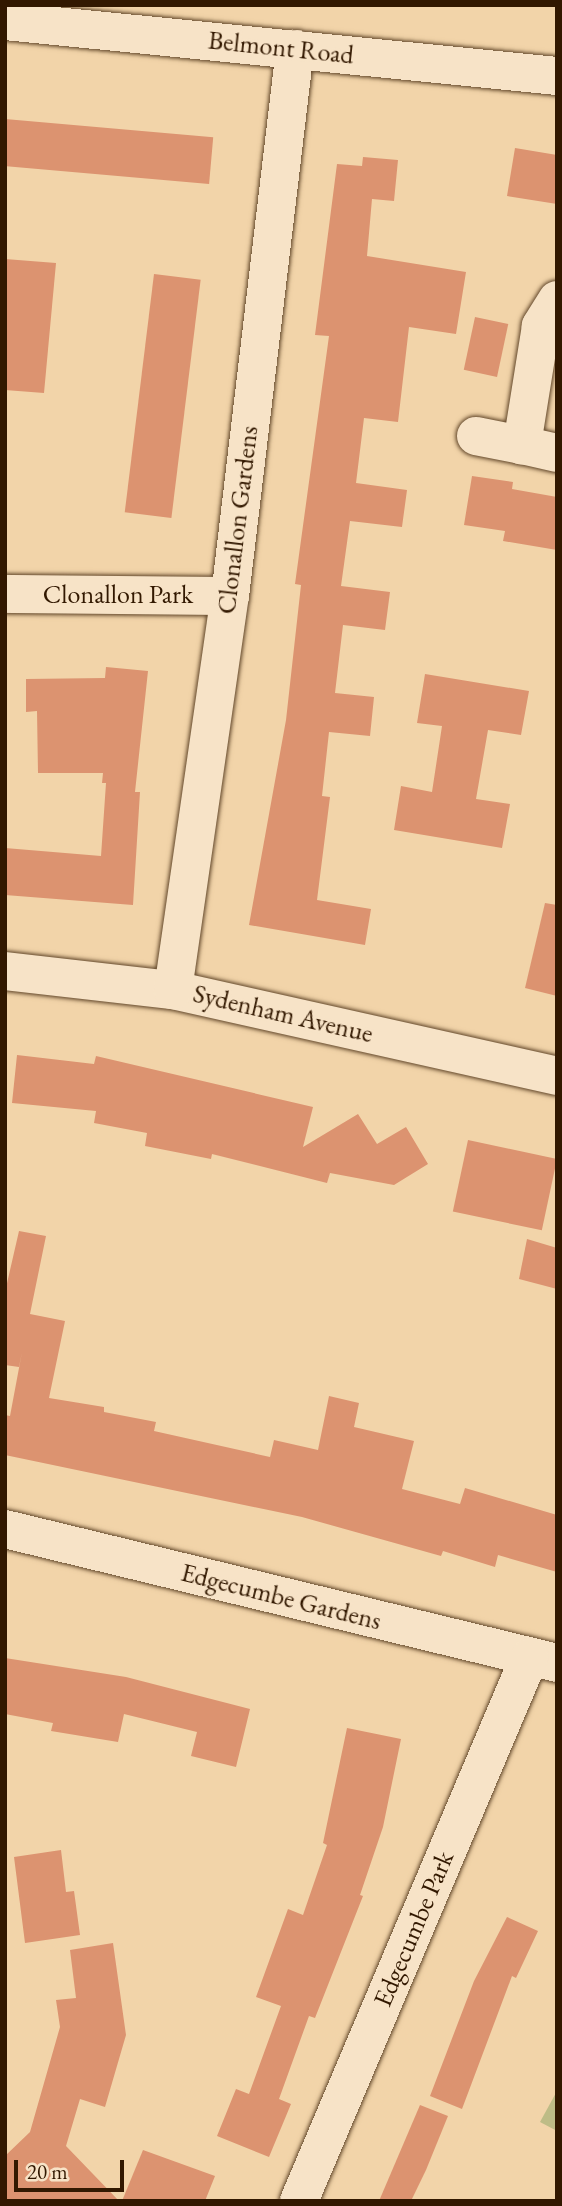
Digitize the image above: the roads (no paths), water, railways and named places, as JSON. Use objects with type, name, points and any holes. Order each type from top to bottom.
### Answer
[{"type":"street","name":"Belmont Road","points":[[5,21],[557,76]]},
{"type":"street","name":"Clonallon Gardens","points":[[173,990],[230,596],[295,49]]},
{"type":"street","points":[[475,436],[539,449],[541,326],[557,300]]},
{"type":"street","name":"Clonallon Park","points":[[5,594],[230,596]]},
{"type":"street","name":"Sydenham Avenue","points":[[5,971],[173,990],[557,1076]]},
{"type":"street","name":"Edgecumbe Gardens","points":[[5,1529],[543,1661]]},
{"type":"street","name":"Edgecumbe Park","points":[[299,2201],[543,1661]]}]
